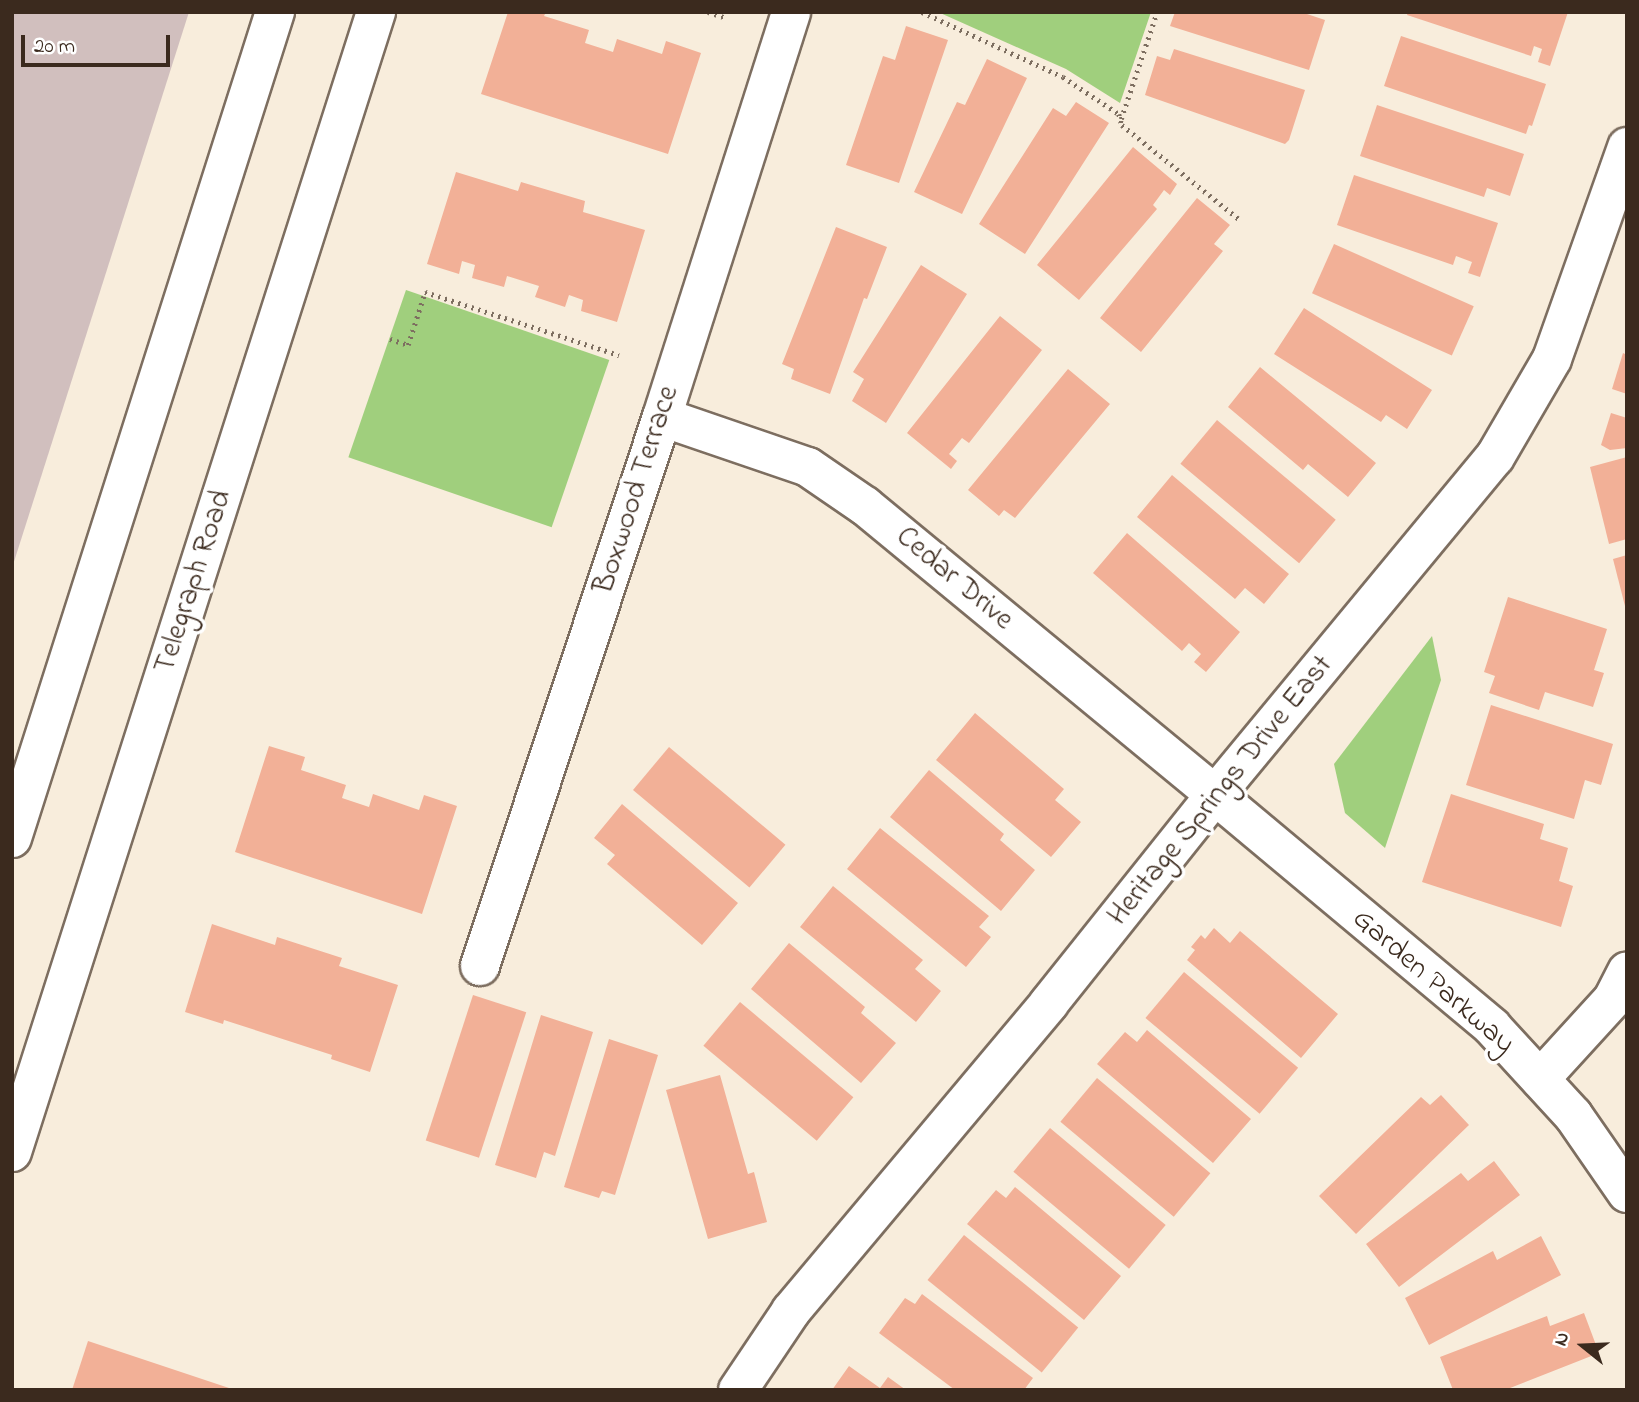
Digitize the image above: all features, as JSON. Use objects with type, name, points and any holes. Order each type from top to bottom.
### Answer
[{"type":"street","points":[[12,838],[275,12]]},
{"type":"street","name":"Telegraph Road","points":[[12,1152],[376,12]]},
{"type":"street","name":"Boxwood Terrace","points":[[480,966],[662,416],[791,12]]},
{"type":"street","name":"Heritage Springs Drive East","points":[[738,1390],[791,1311],[1049,1003],[1214,795],[1495,457],[1552,359],[1627,147]]},
{"type":"street","name":"Cedar Drive","points":[[662,416],[808,467],[865,506],[1214,795]]},
{"type":"street","name":"Garden Parkway","points":[[1214,795],[1492,1027],[1573,1115],[1627,1193]]},
{"type":"street","points":[[1540,1079],[1614,999],[1627,971]]},
{"type":"path","points":[[708,12],[727,18]]},
{"type":"path","points":[[922,12],[1063,77],[1119,114],[1122,125],[1240,220]]},
{"type":"path","points":[[1121,120],[1157,12]]},
{"type":"path","points":[[390,339],[408,345],[425,292],[619,355]]},
{"type":"shaded area","points":[[12,12],[189,12],[12,568]]},
{"type":"green space","points":[[938,12],[1151,12],[1120,103],[1066,69]]},
{"type":"green space","points":[[406,290],[609,360],[552,527],[348,457]]},
{"type":"green space","points":[[1432,636],[1441,680],[1385,848],[1345,813],[1334,764]]},
{"type":"building","points":[[508,12],[546,12],[544,16],[589,30],[585,43],[613,52],[617,39],[662,54],[666,41],[701,53],[668,154],[481,94]]},
{"type":"building","points":[[1175,12],[1301,12],[1325,20],[1309,70],[1170,26]]},
{"type":"building","points":[[1408,12],[1568,12],[1550,66],[1538,62],[1542,49],[1534,46],[1531,56],[1407,15]]},
{"type":"building","points":[[906,26],[948,40],[899,183],[846,165],[883,56],[895,60]]},
{"type":"building","points":[[1401,36],[1546,84],[1532,126],[1529,125],[1526,134],[1384,86]]},
{"type":"building","points":[[1174,49],[1305,90],[1289,140],[1285,144],[1145,95],[1157,56],[1170,60]]},
{"type":"building","points":[[987,59],[1027,78],[962,214],[914,192],[957,102],[965,105]]},
{"type":"building","points":[[1076,102],[1109,123],[1025,254],[979,224],[1053,108],[1066,116]]},
{"type":"building","points":[[1377,105],[1524,154],[1510,196],[1487,188],[1484,197],[1360,156]]},
{"type":"building","points":[[1133,147],[1177,184],[1170,195],[1164,190],[1153,205],[1157,209],[1079,300],[1037,265]]},
{"type":"building","points":[[456,172],[518,191],[521,182],[585,201],[583,212],[645,230],[617,322],[581,311],[583,300],[569,295],[565,307],[535,297],[539,286],[507,276],[504,287],[472,278],[475,265],[462,261],[459,274],[427,264]]},
{"type":"building","points":[[1354,175],[1498,223],[1480,277],[1468,273],[1472,262],[1456,256],[1453,265],[1337,225]]},
{"type":"building","points":[[1197,198],[1230,225],[1214,244],[1223,251],[1141,352],[1100,318]]},
{"type":"building","points":[[836,227],[887,247],[867,299],[864,298],[830,394],[791,379],[794,369],[782,364]]},
{"type":"building","points":[[1334,244],[1474,306],[1452,356],[1312,293]]},
{"type":"building","points":[[921,265],[967,294],[886,423],[852,401],[864,379],[853,372]]},
{"type":"building","points":[[1304,308],[1432,390],[1407,429],[1386,415],[1381,422],[1274,354]]},
{"type":"building","points":[[1000,316],[1042,350],[969,443],[962,438],[949,454],[957,461],[951,469],[907,433]]},
{"type":"building","points":[[1623,353],[1627,355],[1627,394],[1612,389]]},
{"type":"building","points":[[1260,367],[1376,463],[1348,497],[1308,464],[1303,470],[1228,407]]},
{"type":"building","points":[[1068,369],[1110,404],[1015,518],[1004,510],[999,516],[968,490]]},
{"type":"building","points":[[1611,413],[1627,418],[1627,448],[1610,450],[1601,445]]},
{"type":"building","points":[[1217,420],[1336,520],[1299,563],[1180,464]]},
{"type":"building","points":[[1627,457],[1627,539],[1609,544],[1590,467]]},
{"type":"building","points":[[1172,475],[1289,574],[1264,604],[1245,588],[1235,599],[1137,517]]},
{"type":"building","points":[[1127,533],[1240,632],[1206,672],[1194,662],[1201,654],[1189,643],[1182,651],[1093,573]]},
{"type":"building","points":[[1627,555],[1627,610],[1626,610],[1613,559]]},
{"type":"building","points":[[1508,597],[1607,629],[1594,670],[1604,673],[1593,707],[1545,692],[1539,710],[1489,693],[1495,676],[1484,672]]},
{"type":"building","points":[[1491,705],[1613,744],[1601,785],[1585,780],[1574,819],[1466,785]]},
{"type":"building","points":[[975,713],[1064,789],[1055,800],[1081,822],[1051,857],[936,760]]},
{"type":"building","points":[[269,746],[305,757],[301,770],[346,785],[342,798],[369,807],[373,794],[419,810],[424,795],[457,806],[422,914],[235,852]]},
{"type":"building","points":[[669,747],[785,845],[749,888],[633,790]]},
{"type":"building","points":[[929,770],[1004,834],[1000,840],[1035,870],[1001,911],[890,817]]},
{"type":"building","points":[[1451,794],[1544,824],[1540,839],[1568,848],[1559,881],[1573,886],[1561,927],[1422,882]]},
{"type":"building","points":[[622,804],[738,903],[702,945],[607,864],[615,855],[594,838]]},
{"type":"building","points":[[880,828],[989,916],[979,927],[991,937],[966,967],[847,869]]},
{"type":"building","points":[[833,886],[923,960],[915,969],[941,991],[916,1022],[800,927]]},
{"type":"building","points":[[212,924],[275,945],[277,937],[342,958],[339,966],[398,985],[370,1072],[331,1059],[332,1055],[224,1020],[223,1024],[185,1012]]},
{"type":"building","points":[[1214,928],[1230,943],[1240,931],[1338,1014],[1301,1058],[1187,960],[1195,950],[1191,947],[1201,935],[1205,939]]},
{"type":"building","points":[[789,943],[865,1007],[861,1013],[896,1043],[861,1083],[751,989]]},
{"type":"building","points":[[1184,972],[1298,1068],[1260,1114],[1145,1018]]},
{"type":"building","points":[[473,995],[526,1012],[479,1158],[426,1141]]},
{"type":"building","points":[[740,1002],[853,1097],[817,1141],[703,1046]]},
{"type":"building","points":[[541,1015],[593,1032],[555,1156],[544,1152],[536,1178],[495,1165]]},
{"type":"building","points":[[1147,1030],[1251,1119],[1213,1163],[1097,1064],[1125,1032],[1137,1042]]},
{"type":"building","points":[[609,1039],[658,1055],[615,1195],[602,1191],[599,1198],[564,1187]]},
{"type":"building","points":[[720,1075],[748,1174],[754,1172],[767,1222],[708,1239],[666,1090]]},
{"type":"building","points":[[1097,1078],[1210,1173],[1174,1217],[1060,1122]]},
{"type":"building","points":[[1441,1095],[1469,1125],[1356,1234],[1319,1196],[1421,1097],[1430,1105]]},
{"type":"building","points":[[1050,1128],[1166,1225],[1129,1269],[1013,1172]]},
{"type":"building","points":[[1494,1161],[1520,1195],[1399,1287],[1366,1244],[1461,1173],[1468,1181]]},
{"type":"building","points":[[1015,1187],[1121,1276],[1084,1320],[967,1224],[996,1190],[1006,1198]]},
{"type":"building","points":[[964,1235],[1078,1328],[1042,1373],[927,1280]]},
{"type":"building","points":[[1541,1236],[1561,1275],[1429,1345],[1405,1298],[1493,1251],[1497,1260]]},
{"type":"building","points":[[922,1294],[1033,1378],[1024,1390],[955,1390],[879,1333],[905,1298],[915,1304]]},
{"type":"building","points":[[1584,1313],[1599,1353],[1505,1390],[1453,1390],[1440,1357],[1547,1316],[1550,1326]]},
{"type":"building","points":[[88,1341],[232,1389],[232,1390],[72,1390]]},
{"type":"building","points":[[849,1366],[880,1388],[888,1377],[906,1390],[832,1390]]}]
